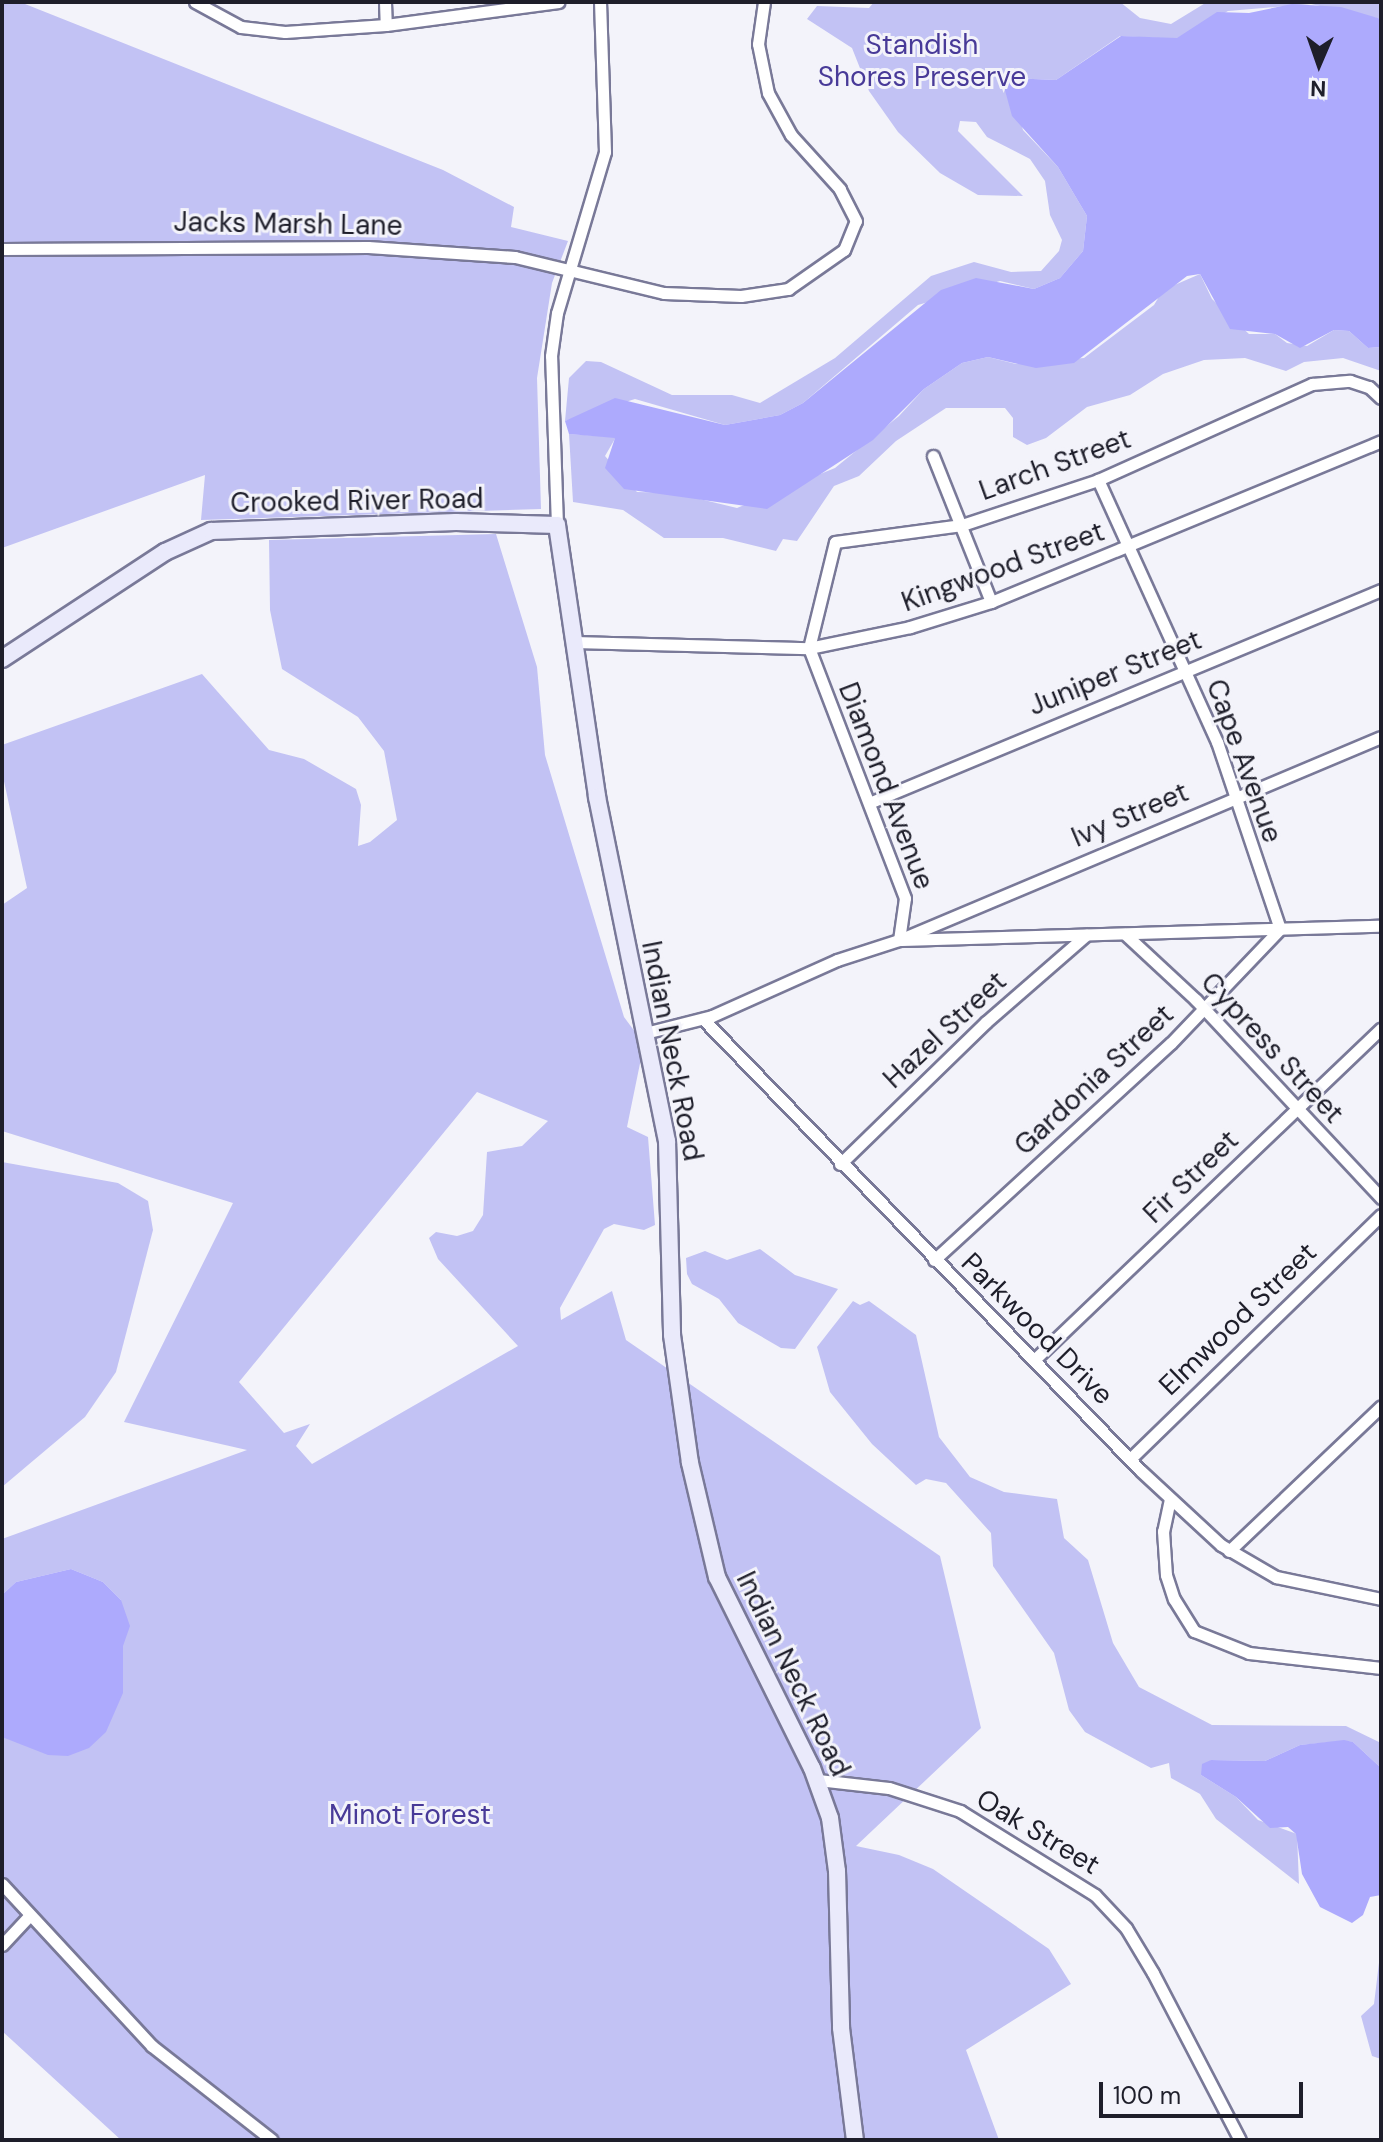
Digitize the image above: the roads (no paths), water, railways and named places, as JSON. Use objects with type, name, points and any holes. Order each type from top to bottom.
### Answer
[{"type":"street","points":[[195,2],[226,22],[260,31],[386,25],[558,2]]},
{"type":"street","points":[[385,2],[386,25]]},
{"type":"street","name":"Indian Neck Road","points":[[600,2],[605,152],[571,271],[551,356],[557,525],[602,822],[668,1152],[672,1335],[700,1514],[723,1593],[818,1780],[836,1856],[839,2003],[855,2140]]},
{"type":"street","name":"Jacks Marsh Lane","points":[[2,249],[354,246],[508,256],[664,293],[720,296],[780,291],[844,250],[856,230],[853,212],[840,189],[791,135],[768,93],[758,44],[764,2]]},
{"type":"street","name":"Larch Street","points":[[809,648],[835,542],[962,525],[1098,480],[1312,384],[1350,381],[1369,387],[1381,398]]},
{"type":"street","name":"Kingwood Street","points":[[574,642],[809,648],[910,627],[991,602],[1381,441]]},
{"type":"street","points":[[933,456],[991,602]]},
{"type":"street","name":"Cape Avenue","points":[[1098,480],[1186,670],[1238,796],[1263,891],[1280,929]]},
{"type":"street","name":"Crooked River Road","points":[[2,659],[165,552],[211,531],[456,522],[557,525]]},
{"type":"street","name":"Juniper Street","points":[[869,803],[1381,590]]},
{"type":"street","name":"Diamond Avenue","points":[[809,648],[905,898],[899,940]]},
{"type":"street","name":"Ivy Street","points":[[899,940],[1381,737]]},
{"type":"street","points":[[645,1033],[703,1019],[837,960],[899,940],[1381,926]]},
{"type":"street","name":"Gardonia Street","points":[[934,1260],[1205,1009],[1280,929]]},
{"type":"street","name":"Cypress Street","points":[[1125,934],[1205,1009],[1381,1198]]},
{"type":"street","name":"Hazel Street","points":[[840,1164],[986,1022],[1086,935]]},
{"type":"street","name":"Parkwood Drive","points":[[703,1019],[840,1164],[1130,1459],[1229,1551],[1285,1580],[1379,1596]]},
{"type":"street","name":"Fir Street","points":[[1034,1360],[1381,1028]]},
{"type":"street","name":"Elmwood Street","points":[[1130,1459],[1381,1215]]},
{"type":"street","points":[[1229,1551],[1381,1406]]},
{"type":"street","points":[[1170,1499],[1163,1531],[1166,1575],[1181,1614],[1194,1631],[1249,1653],[1381,1668]]},
{"type":"street","name":"Oak Street","points":[[818,1780],[889,1788],[960,1811],[1095,1895],[1126,1928],[1153,1973],[1240,2140]]},
{"type":"street","points":[[2,1884],[152,2046],[272,2140]]},
{"type":"street","points":[[2,1945],[29,1916]]},
{"type":"park label","name":"Standish Shores Preserve","points":[[922,61]]},
{"type":"park label","name":"Minot Forest","points":[[410,1815]]}]
